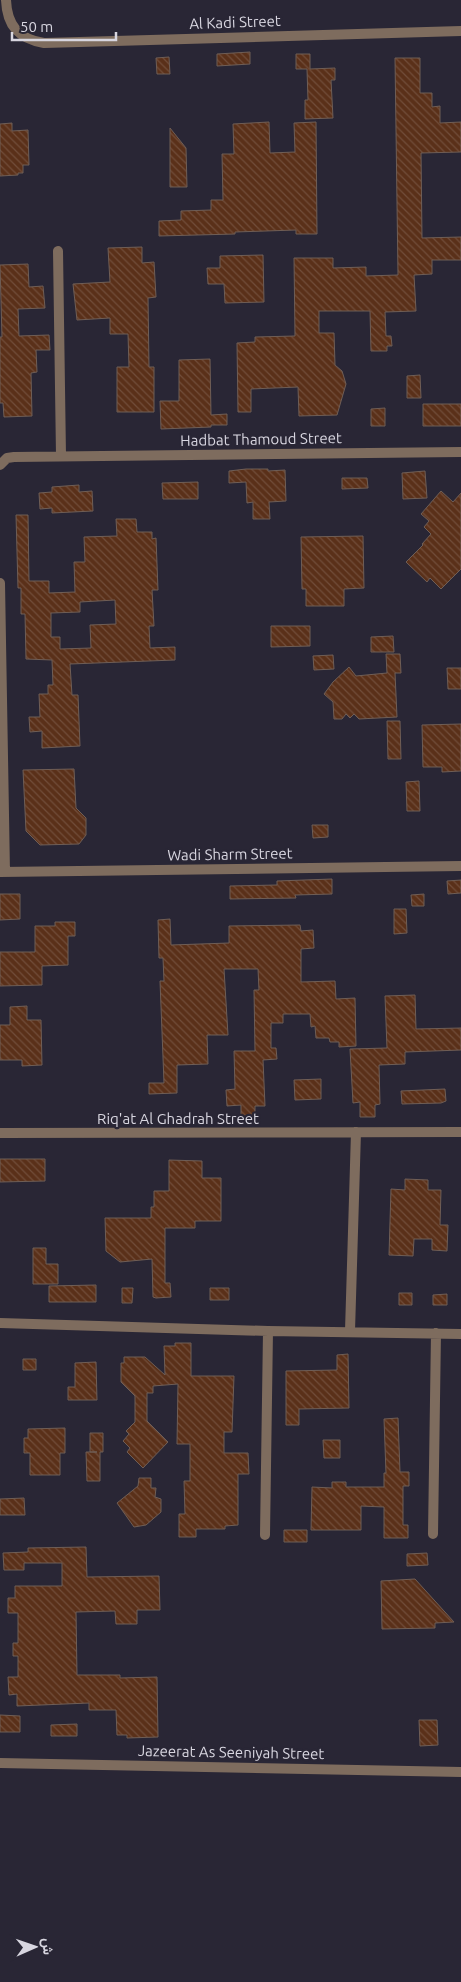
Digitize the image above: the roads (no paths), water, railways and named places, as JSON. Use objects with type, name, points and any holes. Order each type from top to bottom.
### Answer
[{"type":"street","name":"Al Kadi Street","points":[[6,0],[11,23],[20,36],[30,41],[44,43],[461,31]]},
{"type":"street","points":[[58,250],[61,456]]},
{"type":"street","name":"Hadbat Thamoud Street","points":[[0,465],[8,458],[14,457],[461,452]]},
{"type":"street","points":[[0,583],[2,872]]},
{"type":"street","name":"Wadi Sharm Street","points":[[2,872],[461,866]]},
{"type":"street","points":[[350,1331],[356,1132]]},
{"type":"street","name":"Riq'at Al Ghadrah Street","points":[[0,1133],[461,1132]]},
{"type":"street","points":[[0,1323],[268,1331],[461,1334]]},
{"type":"street","points":[[265,1536],[268,1331]]},
{"type":"street","points":[[433,1534],[436,1333]]},
{"type":"street","name":"Jazeerat As Seeniyah Street","points":[[0,1763],[461,1772]]}]
